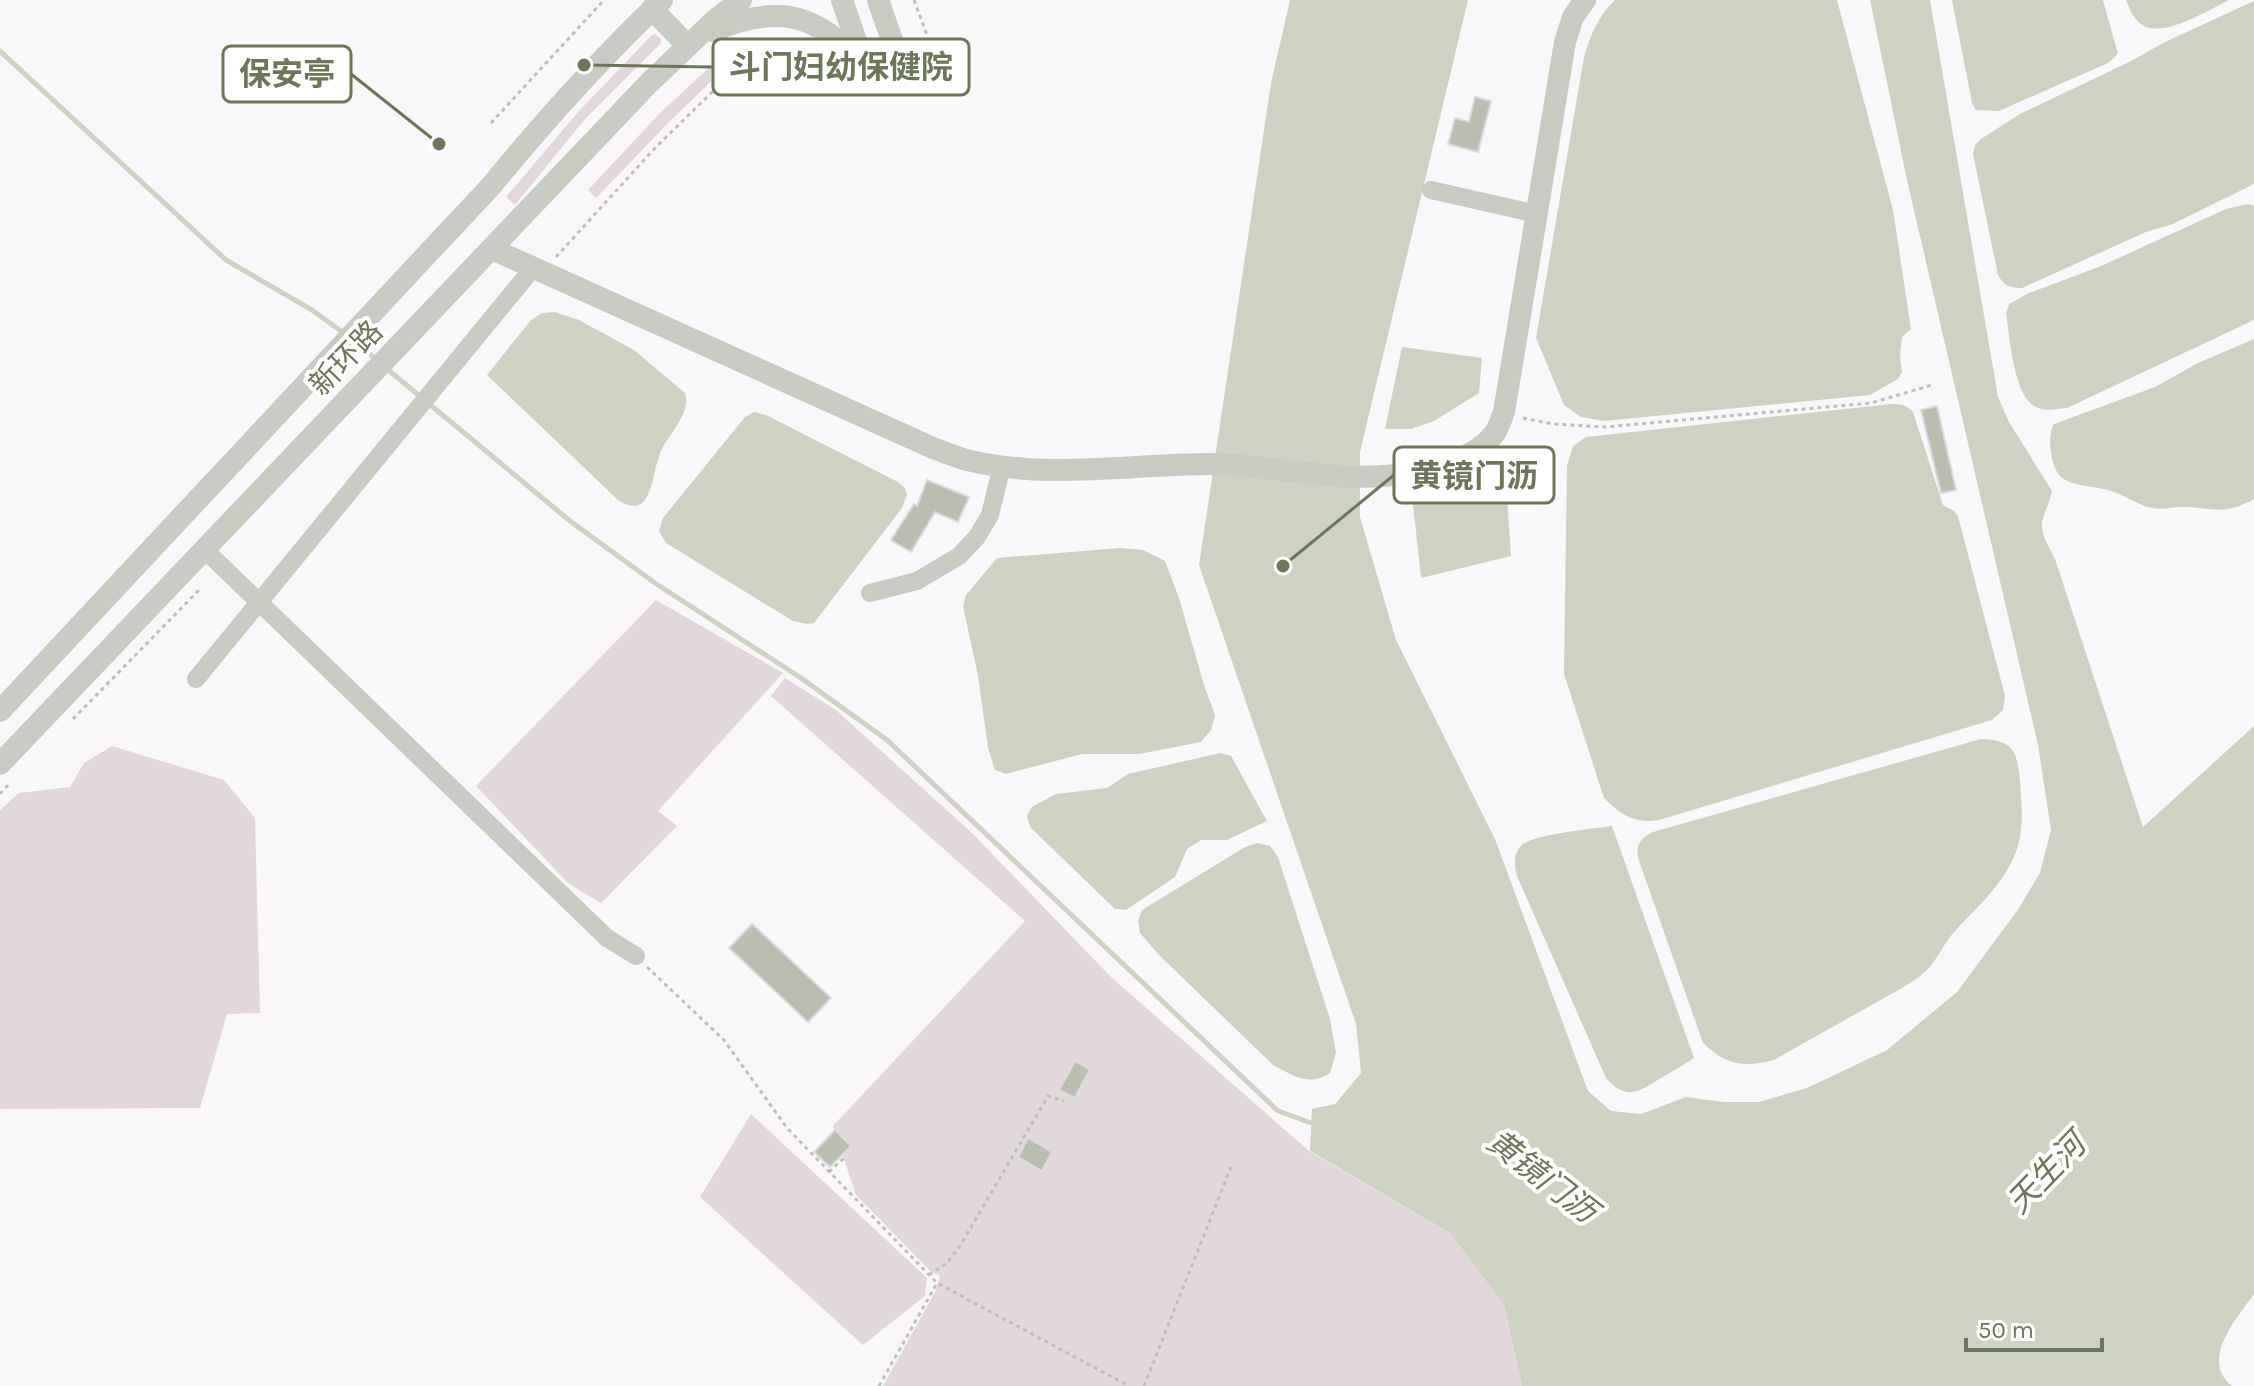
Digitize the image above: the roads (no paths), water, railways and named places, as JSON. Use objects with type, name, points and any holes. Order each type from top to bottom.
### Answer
[{"type":"street","name":"新环路","points":[[6,773],[205,550],[649,83],[741,0]]},
{"type":"street","points":[[657,5],[688,46],[732,23],[777,15],[803,20],[827,31],[867,69],[842,0]]},
{"type":"street","points":[[878,0],[899,60]]},
{"type":"street","points":[[492,249],[933,448],[967,460],[1074,471],[1212,464],[1363,477],[1411,473],[1459,459],[1478,449],[1495,433],[1504,412],[1565,42],[1573,17],[1585,0]]},
{"type":"street","name":"新环路","points":[[0,711],[480,198],[550,114],[615,44],[657,5]]},
{"type":"street","points":[[1431,190],[1537,214]]},
{"type":"street","points":[[196,679],[538,270]]},
{"type":"street","points":[[870,593],[917,581],[959,556],[977,537],[990,515],[1002,466]]},
{"type":"street","points":[[205,550],[607,938],[636,956]]},
{"type":"water","name":"天生河","points":[[1290,0],[1468,0],[1360,452],[1360,517],[1396,640],[1495,839],[1588,1091],[1611,1111],[1641,1114],[1686,1097],[1759,1102],[1807,1088],[1887,1050],[1957,992],[2017,911],[2040,873],[2051,830],[2038,745],[1907,180],[1870,0],[1930,0],[1998,397],[2009,422],[2052,491],[2042,531],[2055,559],[2143,827],[2254,726],[2254,1294],[2231,1327],[2220,1352],[2219,1364],[2223,1376],[2232,1386],[1522,1386],[1504,1305],[1450,1233],[1310,1151],[1312,1109],[1335,1104],[1361,1073],[1356,1024],[1199,565],[1271,83]]},
{"type":"water","points":[[1615,0],[1837,0],[1893,210],[1911,329],[1902,337],[1902,372],[1898,379],[1870,395],[1604,421],[1581,417],[1564,405],[1536,338],[1584,57],[1596,26]]},
{"type":"water","points":[[1952,0],[2103,0],[2118,54],[2108,63],[1999,111],[1976,110],[1972,103]]},
{"type":"water","points":[[2126,0],[2229,0],[2187,21],[2153,28],[2138,21]]},
{"type":"water","points":[[2254,1],[2254,184],[2173,224],[2146,232],[2022,288],[2005,284],[1998,275],[1973,154],[1975,145],[2020,114]]},
{"type":"water","points":[[2248,204],[2254,206],[2254,320],[2067,408],[2043,409],[2028,401],[2014,365],[2006,314],[2009,304],[2226,209]]},
{"type":"water","points":[[555,312],[579,320],[634,350],[685,393],[683,415],[661,451],[645,500],[638,505],[618,500],[487,375],[531,320],[542,313]]},
{"type":"water","points":[[2254,339],[2254,499],[2243,505],[2218,510],[2152,508],[2060,476],[2052,458],[2050,442],[2054,424],[2155,387],[2198,363]]},
{"type":"water","points":[[1402,347],[1482,358],[1479,393],[1434,421],[1411,429],[1385,429]]},
{"type":"water","points":[[1904,405],[1913,412],[1943,505],[1958,516],[2005,696],[2003,710],[1992,720],[1659,820],[1642,821],[1616,809],[1604,798],[1564,674],[1567,466],[1573,446],[1586,437]]},
{"type":"water","points":[[754,412],[766,415],[898,482],[907,495],[902,508],[814,623],[793,621],[666,543],[659,531],[663,518],[745,417]]},
{"type":"water","points":[[1484,484],[1498,488],[1507,497],[1511,556],[1421,578],[1413,504]]},
{"type":"water","points":[[1120,548],[1143,550],[1165,561],[1215,715],[1211,730],[1201,742],[1139,754],[1082,754],[1006,774],[995,770],[988,748],[978,676],[963,606],[966,595],[997,558]]},
{"type":"water","points":[[1981,739],[2001,742],[2015,755],[2022,806],[2018,845],[1997,885],[1952,935],[1927,970],[1899,990],[1774,1060],[1736,1063],[1719,1056],[1703,1043],[1638,858],[1638,846],[1642,839],[1653,832]]},
{"type":"water","points":[[1220,753],[1231,756],[1267,821],[1227,840],[1201,840],[1187,849],[1175,877],[1126,910],[1115,909],[1030,827],[1027,816],[1032,807],[1056,794],[1107,788],[1128,774]]},
{"type":"water","points":[[1612,826],[1694,1058],[1633,1092],[1620,1090],[1606,1078],[1517,876],[1515,863],[1519,848],[1529,841]]},
{"type":"water","points":[[1257,843],[1270,846],[1278,857],[1330,1019],[1336,1053],[1330,1073],[1315,1079],[1302,1078],[1273,1065],[1140,933],[1138,921],[1142,910],[1245,847]]},
{"type":"waterway","points":[[0,51],[226,260],[312,310],[345,334]]},
{"type":"waterway","points":[[352,340],[376,359]]},
{"type":"waterway","points":[[386,368],[570,521],[655,583],[801,678],[887,740],[1278,1111],[1314,1124]]},
{"type":"place","name":"斗门妇幼保健院","points":[[584,65]]},
{"type":"place","name":"保安亭","points":[[439,144]]},
{"type":"place","name":"黄镜门沥","points":[[1283,566]]}]
